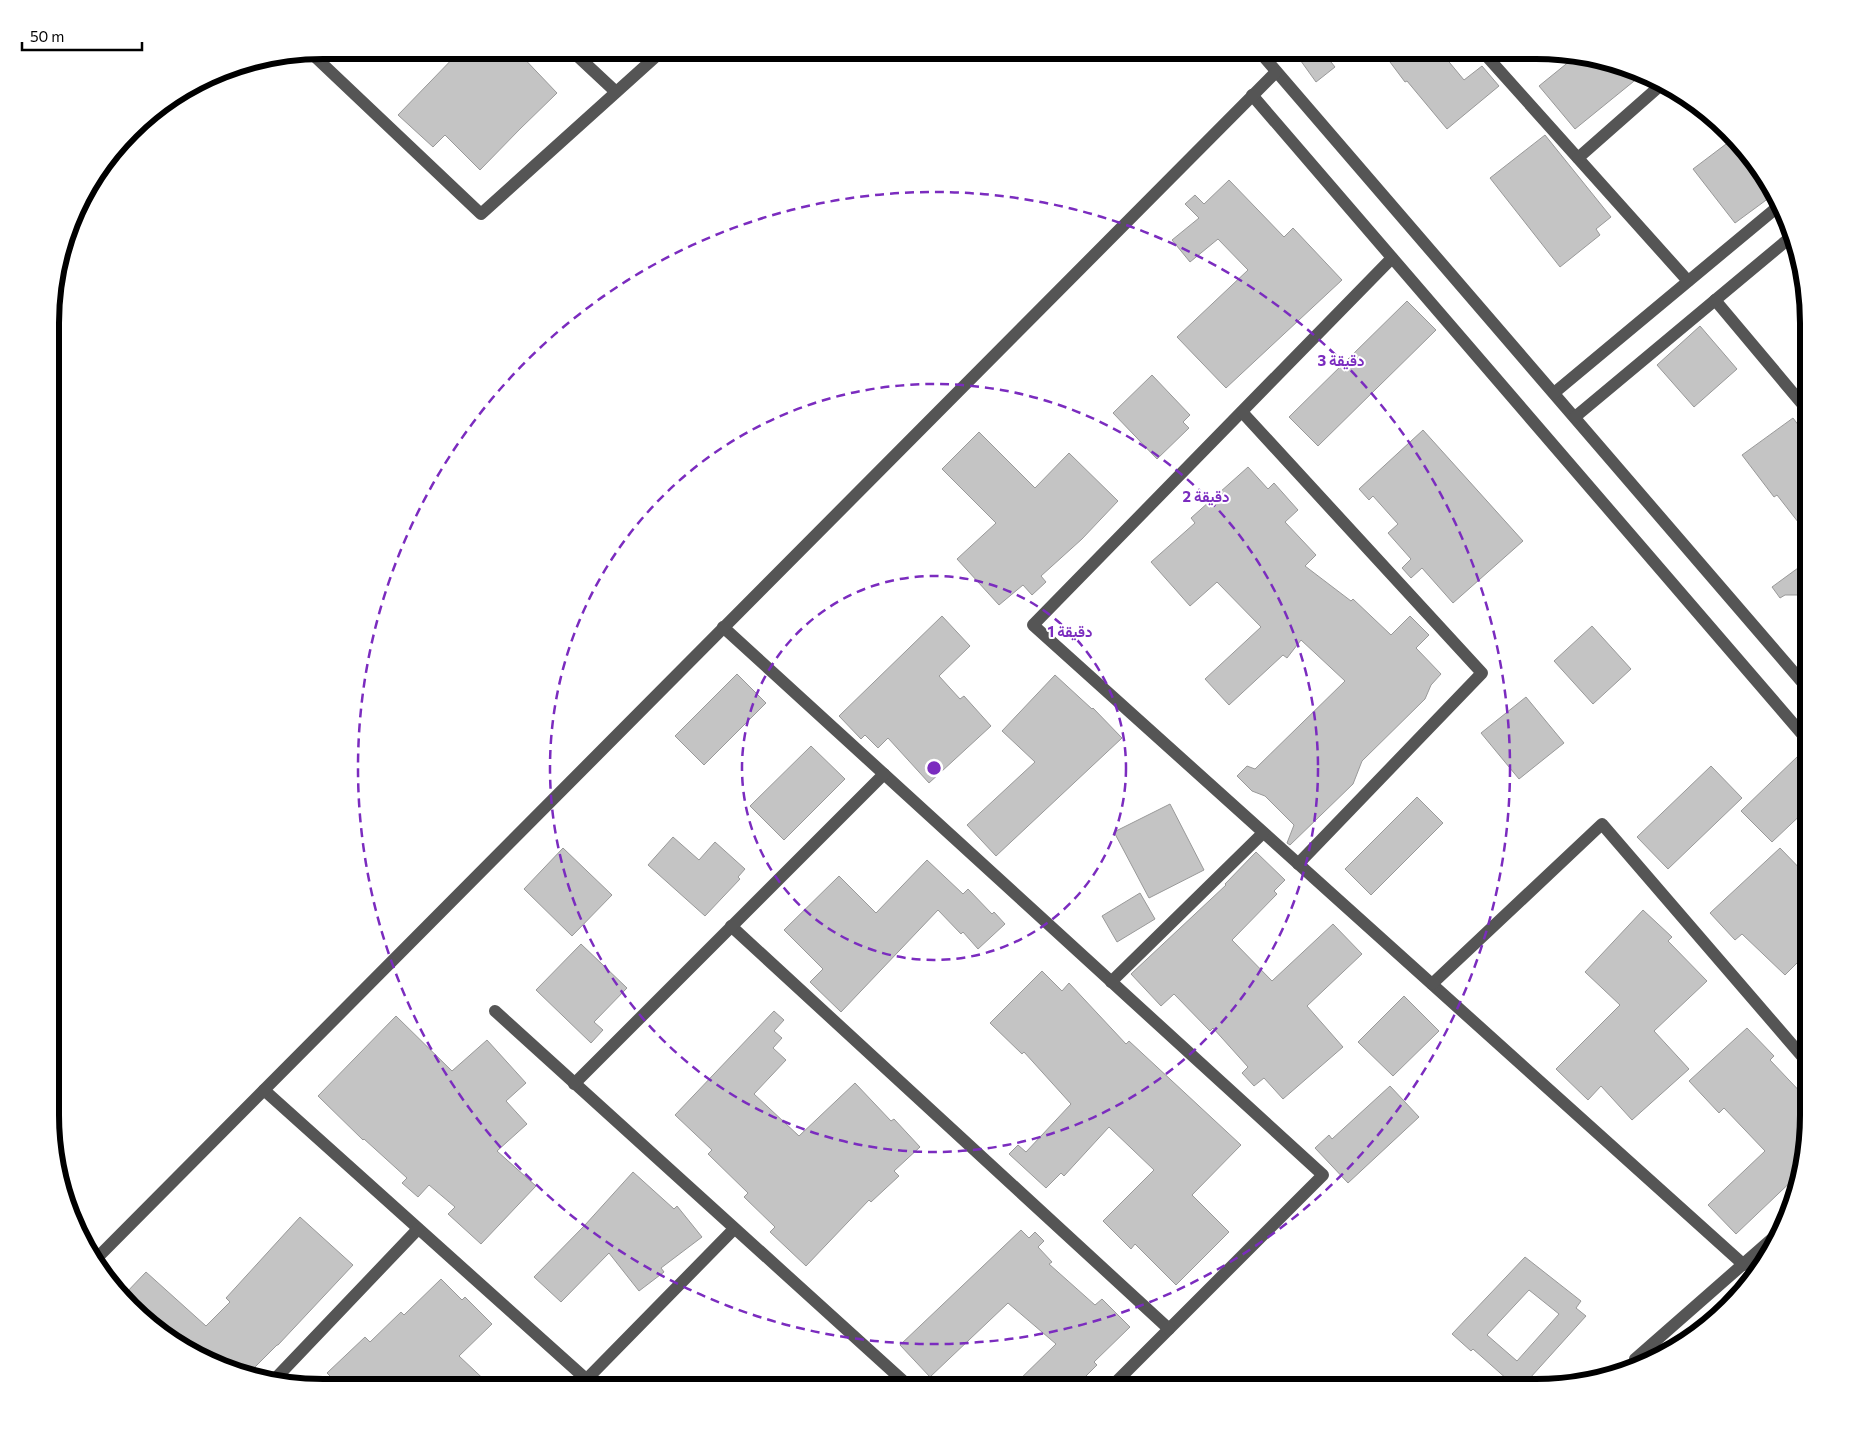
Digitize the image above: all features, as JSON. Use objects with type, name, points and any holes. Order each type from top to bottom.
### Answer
[{"type":"street","points":[[317,59],[481,214],[653,59]]},
{"type":"street","points":[[581,59],[616,92]]},
{"type":"street","points":[[1265,59],[1575,416],[1800,679]]},
{"type":"street","points":[[1490,59],[1688,281]]},
{"type":"street","points":[[99,1256],[1276,72]]},
{"type":"street","points":[[1578,158],[1657,88]]},
{"type":"street","points":[[1252,95],[1800,732]]},
{"type":"street","points":[[1554,393],[1774,209]]},
{"type":"street","points":[[1575,416],[1787,240]]},
{"type":"street","points":[[1392,258],[1033,624],[1744,1265]]},
{"type":"street","points":[[1715,300],[1800,401]]},
{"type":"street","points":[[1242,412],[1482,673],[1298,864]]},
{"type":"street","points":[[723,627],[1323,1176],[1119,1379]]},
{"type":"street","points":[[574,1084],[884,774]]},
{"type":"street","points":[[1432,984],[1602,824],[1800,1054]]},
{"type":"street","points":[[1111,982],[1263,833]]},
{"type":"street","points":[[731,926],[1169,1329]]},
{"type":"street","points":[[495,1011],[901,1379]]},
{"type":"street","points":[[264,1090],[418,1229],[577,1379]]},
{"type":"street","points":[[278,1375],[418,1229]]},
{"type":"street","points":[[587,1379],[734,1229]]},
{"type":"street","points":[[1636,1360],[1766,1244]]},
{"type":"building","points":[[452,59],[525,59],[557,93],[480,170],[445,135],[433,147],[398,115]]},
{"type":"building","points":[[1299,59],[1334,59],[1331,62],[1335,67],[1316,82]]},
{"type":"building","points":[[1388,59],[1447,59],[1464,80],[1482,66],[1499,86],[1447,129],[1407,81],[1405,82]]},
{"type":"building","points":[[1570,61],[1605,68],[1637,79],[1575,129],[1539,86]]},
{"type":"building","points":[[1545,135],[1611,217],[1596,229],[1600,235],[1560,267],[1490,178]]},
{"type":"building","points":[[1729,142],[1746,162],[1769,198],[1735,223],[1693,169]]},
{"type":"building","points":[[1229,180],[1284,237],[1293,228],[1342,280],[1226,388],[1177,337],[1248,270],[1218,239],[1190,262],[1172,240],[1199,218],[1185,204],[1195,195],[1204,204]]},
{"type":"building","points":[[1407,301],[1436,330],[1318,446],[1289,417]]},
{"type":"building","points":[[1700,326],[1737,369],[1694,407],[1657,365]]},
{"type":"building","points":[[1152,375],[1190,415],[1183,422],[1189,428],[1157,459],[1113,413]]},
{"type":"building","points":[[1793,418],[1800,427],[1800,524],[1777,495],[1774,497],[1742,455]]},
{"type":"building","points":[[1423,430],[1523,541],[1453,603],[1422,568],[1411,578],[1402,568],[1411,559],[1388,533],[1398,524],[1373,496],[1369,500],[1359,489]]},
{"type":"building","points":[[979,432],[1035,488],[1069,453],[1118,501],[1082,539],[1041,576],[1046,582],[1032,595],[1023,585],[999,605],[957,559],[996,523],[942,469]]},
{"type":"building","points":[[1248,467],[1268,489],[1274,483],[1298,510],[1285,522],[1316,555],[1305,566],[1351,601],[1353,599],[1391,635],[1410,616],[1429,635],[1416,648],[1441,674],[1431,685],[1425,699],[1362,761],[1353,784],[1290,845],[1287,843],[1294,825],[1265,796],[1252,791],[1237,776],[1247,766],[1255,769],[1345,681],[1301,640],[1287,658],[1283,655],[1229,705],[1205,679],[1261,627],[1217,582],[1190,606],[1151,562],[1195,523],[1191,518]]},
{"type":"building","points":[[1800,567],[1800,595],[1785,595],[1780,598],[1772,587]]},
{"type":"building","points":[[942,616],[970,646],[939,676],[960,699],[964,696],[991,726],[929,783],[888,738],[878,748],[865,735],[861,739],[839,716]]},
{"type":"building","points":[[1592,626],[1631,669],[1593,704],[1554,661]]},
{"type":"building","points":[[737,674],[766,703],[704,765],[675,736]]},
{"type":"building","points":[[1055,675],[1093,708],[1122,738],[996,856],[967,825],[1035,762],[1002,731]]},
{"type":"building","points":[[1526,697],[1564,743],[1519,779],[1481,733]]},
{"type":"building","points":[[811,746],[845,779],[784,840],[750,806]]},
{"type":"building","points":[[1798,756],[1800,758],[1800,816],[1772,842],[1741,811]]},
{"type":"building","points":[[1711,766],[1742,798],[1668,869],[1637,837]]},
{"type":"building","points":[[1417,797],[1443,823],[1371,895],[1345,869]]},
{"type":"building","points":[[1170,804],[1204,870],[1149,898],[1114,832]]},
{"type":"building","points":[[673,837],[699,860],[715,842],[745,869],[738,877],[740,879],[705,916],[648,865]]},
{"type":"building","points":[[563,848],[612,895],[572,936],[524,889]]},
{"type":"building","points":[[1780,848],[1800,869],[1800,960],[1785,975],[1742,934],[1735,940],[1710,913]]},
{"type":"building","points":[[1256,852],[1285,880],[1274,891],[1277,894],[1232,940],[1272,981],[1333,924],[1362,954],[1307,1006],[1343,1047],[1283,1099],[1264,1078],[1254,1086],[1242,1073],[1248,1067],[1213,1028],[1210,1031],[1174,994],[1161,1006],[1131,974],[1226,885]]},
{"type":"building","points":[[927,860],[963,894],[968,889],[992,914],[994,912],[1005,924],[978,949],[963,932],[961,934],[938,910],[841,1012],[810,982],[823,969],[784,930],[839,876],[876,913]]},
{"type":"building","points":[[1140,893],[1155,919],[1117,942],[1102,916]]},
{"type":"building","points":[[1643,910],[1672,937],[1668,941],[1707,981],[1654,1031],[1689,1069],[1632,1120],[1601,1086],[1588,1100],[1556,1069],[1620,1005],[1585,972]]},
{"type":"building","points":[[581,944],[627,988],[594,1022],[603,1030],[591,1043],[536,990]]},
{"type":"building","points":[[1042,971],[1062,991],[1069,983],[1126,1044],[1129,1041],[1241,1145],[1192,1195],[1229,1232],[1176,1285],[1135,1244],[1131,1249],[1103,1221],[1154,1170],[1109,1127],[1064,1176],[1061,1173],[1046,1188],[1009,1154],[1018,1145],[1026,1152],[1071,1104],[1024,1052],[1022,1054],[990,1023]]},
{"type":"building","points":[[1404,996],[1439,1031],[1393,1076],[1358,1042]]},
{"type":"building","points":[[774,1011],[784,1020],[774,1031],[782,1038],[773,1048],[786,1060],[754,1094],[799,1136],[855,1083],[891,1121],[894,1119],[920,1147],[894,1171],[899,1176],[871,1202],[869,1200],[806,1266],[770,1232],[775,1227],[744,1197],[748,1193],[708,1154],[712,1150],[675,1115]]},
{"type":"building","points":[[396,1016],[452,1071],[487,1040],[526,1083],[506,1101],[527,1124],[497,1151],[536,1186],[481,1244],[448,1214],[455,1207],[429,1185],[418,1197],[402,1183],[407,1178],[363,1140],[318,1096]]},
{"type":"building","points":[[1747,1028],[1774,1056],[1770,1060],[1800,1092],[1800,1132],[1792,1181],[1736,1234],[1708,1205],[1765,1151],[1724,1108],[1719,1113],[1689,1081]]},
{"type":"building","points":[[1390,1086],[1419,1117],[1348,1183],[1315,1148],[1329,1135],[1332,1139]]},
{"type":"building","points":[[633,1172],[674,1209],[677,1206],[702,1237],[661,1268],[664,1272],[639,1291],[609,1253],[561,1302],[534,1277]]},
{"type":"building","points":[[300,1217],[353,1265],[252,1370],[206,1352],[176,1335],[149,1314],[127,1292],[146,1272],[206,1326],[230,1302],[226,1298]]},
{"type":"building","points":[[1021,1230],[1029,1238],[1035,1232],[1044,1241],[1038,1247],[1052,1262],[1049,1264],[1095,1305],[1102,1299],[1130,1327],[1094,1362],[1097,1365],[1083,1379],[1020,1379],[1056,1344],[1008,1303],[930,1377],[900,1345]]},
{"type":"building","points":[[1525,1257],[1581,1301],[1576,1308],[1586,1316],[1529,1379],[1507,1379],[1473,1349],[1471,1351],[1452,1334]],"holes":[[[1529,1290],[1559,1314],[1517,1361],[1487,1335]]]},
{"type":"building","points":[[441,1279],[462,1300],[465,1297],[492,1324],[459,1356],[483,1379],[333,1379],[327,1373],[365,1337],[370,1342],[401,1312],[404,1315]]}]
